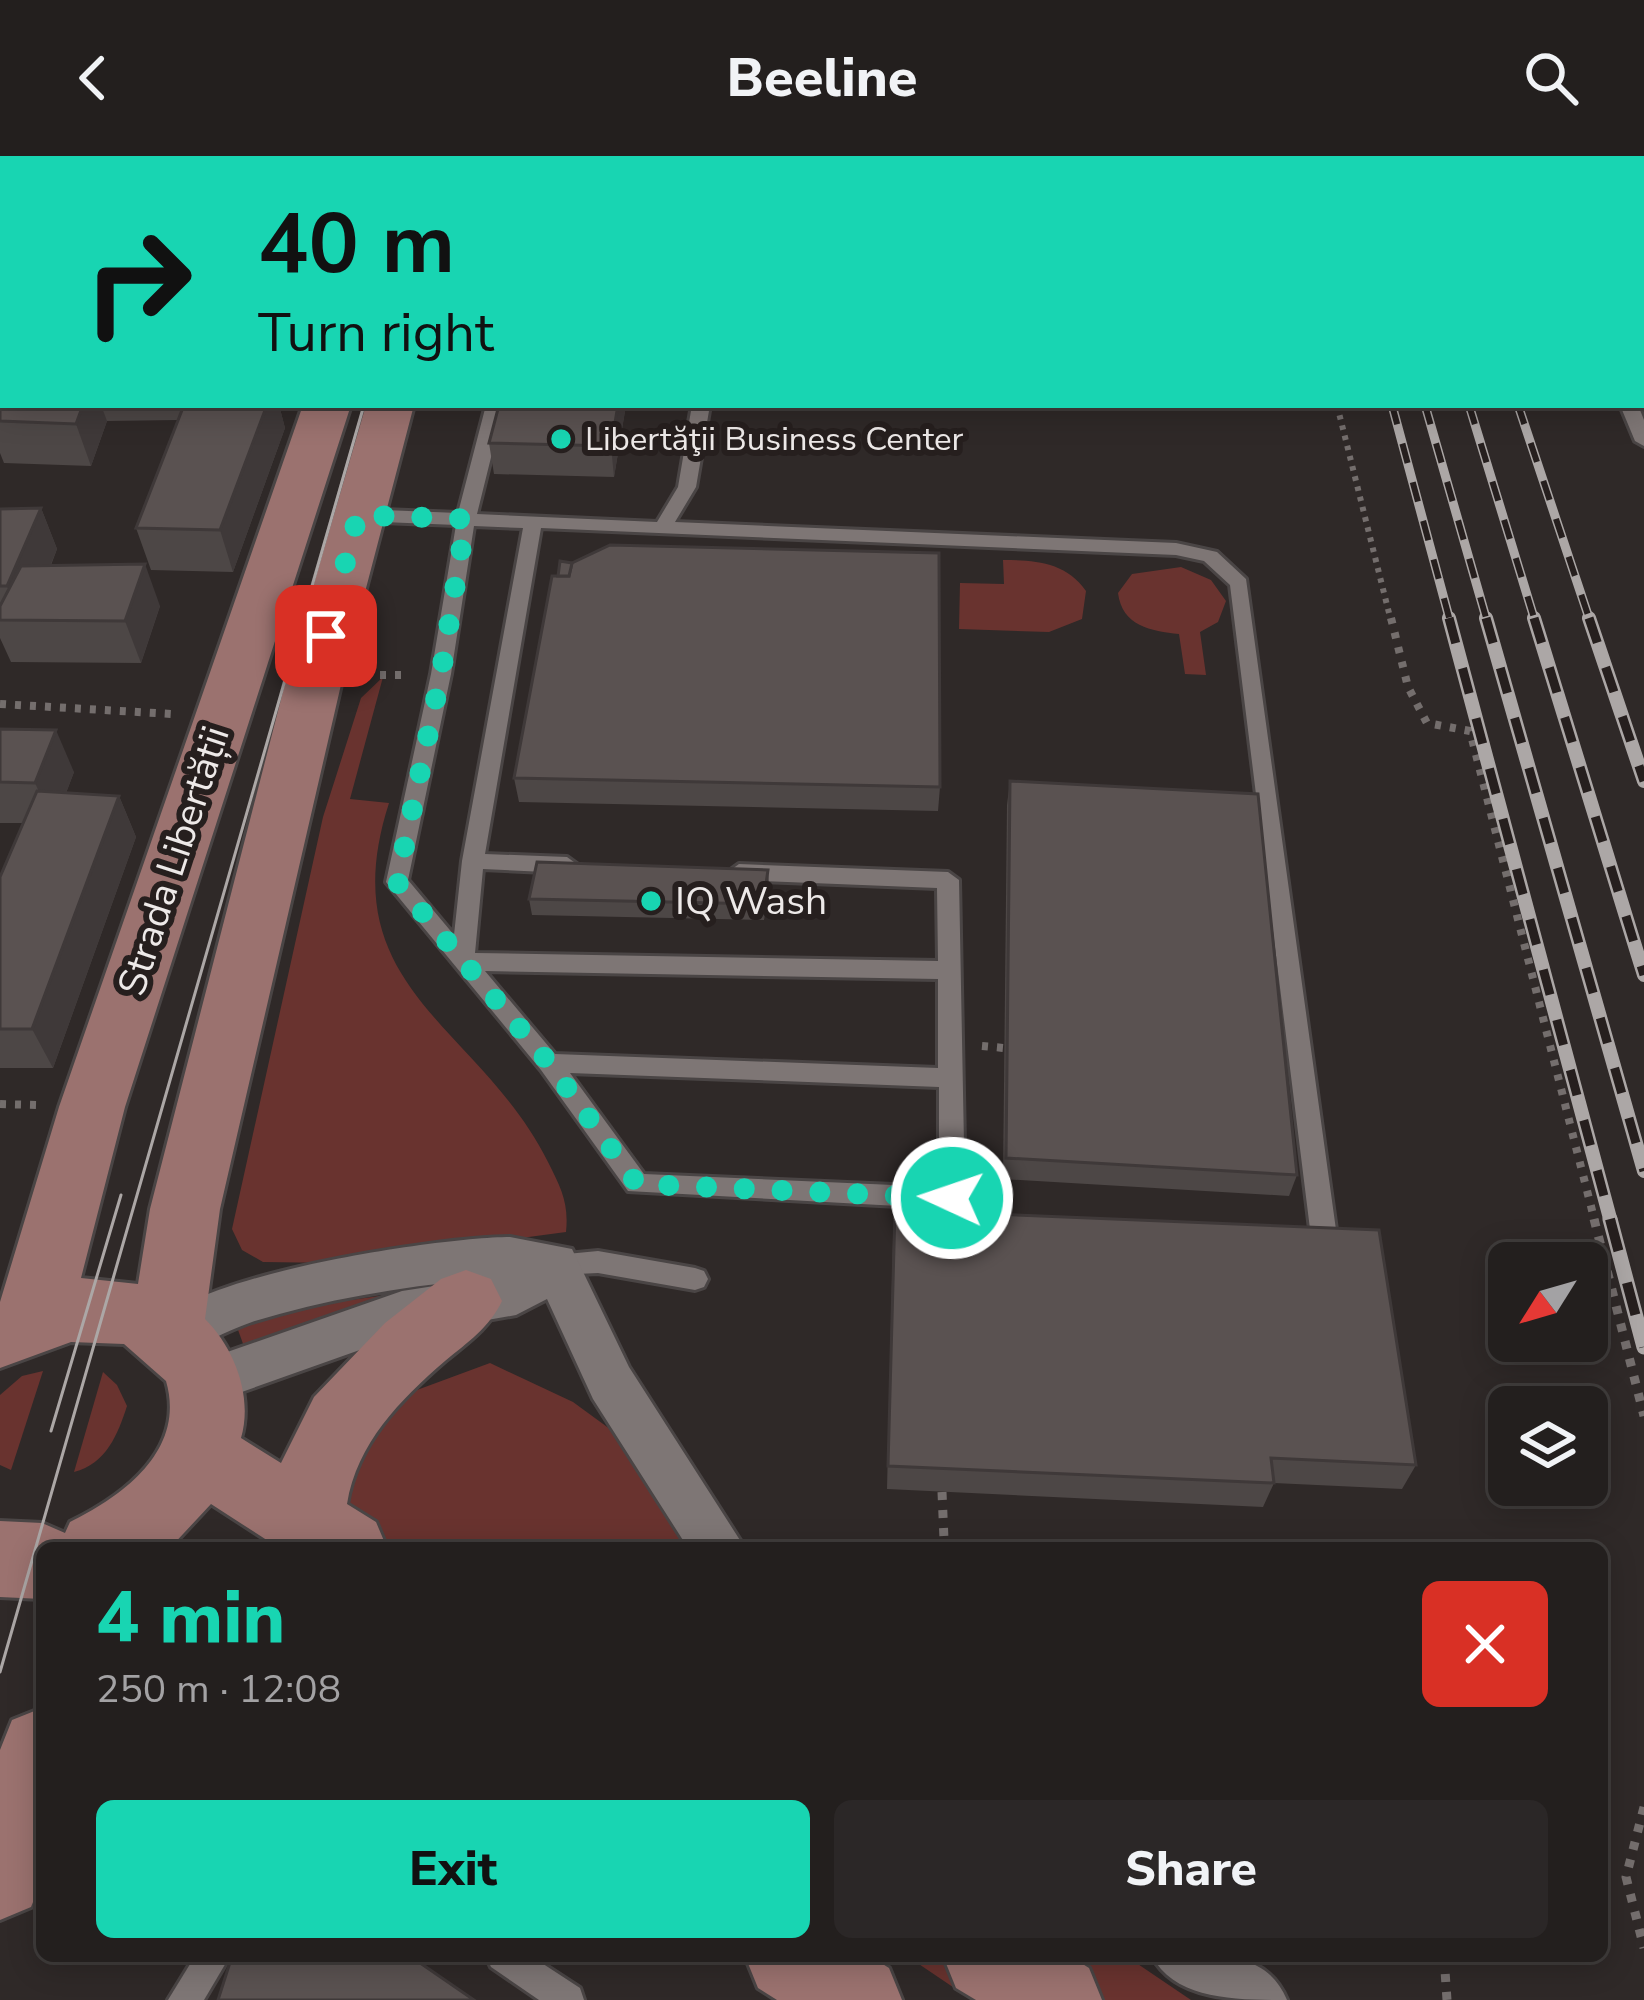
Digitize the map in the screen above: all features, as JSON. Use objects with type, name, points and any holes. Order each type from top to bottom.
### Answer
[{"type":"main road","name":"Strada Libertății","points":[[11,1329],[92,1107],[326,408]]},
{"type":"main road","points":[[114,1542],[160,1508],[186,1374],[185,1209],[358,515],[390,408]]},
{"type":"main road","points":[[327,1535],[309,1489],[347,1406],[388,1364],[466,1301]]},
{"type":"main road","points":[[11,1329],[107,1308],[186,1374],[327,1535]]},
{"type":"main road","points":[[0,1559],[36,1555]]},
{"type":"main road","points":[[0,1876],[36,1768]]},
{"type":"main road","points":[[799,1962],[857,2000]]},
{"type":"main road","points":[[998,1962],[1058,2000]]},
{"type":"street","points":[[186,1374],[252,1296],[454,1258],[512,1254],[555,1264]]},
{"type":"street","points":[[186,1374],[402,1312],[516,1294],[555,1264]]},
{"type":"street","points":[[555,1264],[611,1383],[714,1542]]},
{"type":"street","points":[[1192,1962],[1256,2000]]},
{"type":"lane","points":[[494,408],[466,519],[441,674],[397,882],[549,1063],[637,1184],[952,1198],[948,880],[711,871]]},
{"type":"lane","points":[[662,527],[687,487],[700,408]]},
{"type":"lane","points":[[1630,408],[1644,441]]},
{"type":"lane","points":[[358,515],[1176,548],[1210,556],[1232,574],[1242,606],[1324,1237]]},
{"type":"lane","points":[[464,962],[473,861],[533,522]]},
{"type":"lane","points":[[473,861],[592,866]]},
{"type":"lane","points":[[464,962],[947,970]]},
{"type":"lane","points":[[549,1063],[949,1078]]},
{"type":"lane","points":[[555,1264],[598,1262],[694,1279]]},
{"type":"lane","points":[[184,2000],[210,1962]]},
{"type":"lane","points":[[511,1962],[568,2000]]},
{"type":"path","points":[[1338,408],[1408,687],[1427,723],[1470,731],[1644,1416]]},
{"type":"path","points":[[943,1492],[944,1539]]},
{"type":"path","points":[[1644,1807],[1626,1876],[1644,1948]]},
{"type":"path","points":[[1445,1962],[1448,2000]]},
{"type":"shaded area","points":[[1003,560],[1038,562],[1069,574],[1086,591],[1082,619],[1049,632],[959,629],[960,583],[1004,584]]},
{"type":"shaded area","points":[[1181,567],[1211,580],[1226,601],[1218,622],[1200,632],[1206,675],[1185,674],[1179,634],[1132,620],[1118,593],[1132,574]]},
{"type":"shaded area","points":[[383,677],[350,799],[389,803],[376,866],[379,918],[395,962],[420,1001],[519,1115],[548,1162],[563,1196],[566,1232],[336,1263],[263,1262],[242,1250],[232,1229],[323,817],[361,698]]},
{"type":"shaded area","points":[[423,1290],[246,1352],[233,1316]]},
{"type":"shaded area","points":[[490,1363],[573,1402],[625,1440],[692,1542],[330,1542],[371,1407]]},
{"type":"shaded area","points":[[43,1371],[11,1470],[0,1465],[0,1395],[22,1376]]},
{"type":"shaded area","points":[[103,1372],[117,1385],[127,1406],[102,1455],[74,1472]]},
{"type":"shaded area","points":[[916,1962],[1135,1962],[1191,2000],[972,2000]]},
{"type":"building","points":[[0,408],[82,408],[76,424],[0,421]]},
{"type":"building","points":[[183,408],[266,408],[220,530],[136,528]]},
{"type":"building","points":[[498,408],[617,408],[611,446],[489,443]]},
{"type":"building","points":[[41,508],[7,586],[0,586],[0,509]]},
{"type":"building","points":[[610,545],[939,553],[940,787],[514,778],[552,576],[569,576],[572,563]]},
{"type":"building","points":[[560,561],[572,563],[569,576],[558,576]]},
{"type":"building","points":[[145,564],[125,621],[0,620],[0,606],[21,566]]},
{"type":"building","points":[[0,729],[56,730],[35,783],[0,782]]},
{"type":"building","points":[[1010,781],[1258,794],[1297,1175],[1006,1158]]},
{"type":"building","points":[[37,791],[119,796],[32,1029],[0,1029],[0,877]]},
{"type":"building","points":[[537,862],[768,870],[763,904],[529,899]]},
{"type":"building","points":[[895,1210],[1379,1230],[1416,1465],[1271,1458],[1274,1483],[888,1466]]},
{"type":"building","points":[[230,1962],[419,1962],[474,2000],[218,2000]]},
{"type":"tram line","points":[[37,1542],[363,408]]},
{"type":"tram line","points":[[51,1431],[121,1195]]},
{"type":"tram line","points":[[0,1672],[36,1547]]},
{"type":"railway","points":[[1393,408],[1450,621]]},
{"type":"railway","points":[[1426,408],[1487,621]]},
{"type":"railway","points":[[1470,408],[1535,621]]},
{"type":"railway","points":[[1519,408],[1589,618]]},
{"type":"railway","points":[[1449,618],[1611,1222]]},
{"type":"railway","points":[[1486,618],[1644,1171]]},
{"type":"railway","points":[[1534,618],[1644,975]]},
{"type":"railway","points":[[1589,618],[1644,781]]},
{"type":"railway","points":[[1610,1219],[1644,1347]]},
{"type":"place","name":"Libertăţii Business Center","points":[[561,439]]},
{"type":"place","name":"IQ Wash","points":[[651,901]]},
{"type":"route","points":[[326,636],[358,515],[466,519],[441,674],[397,882],[549,1063],[637,1184],[952,1198]]}]
